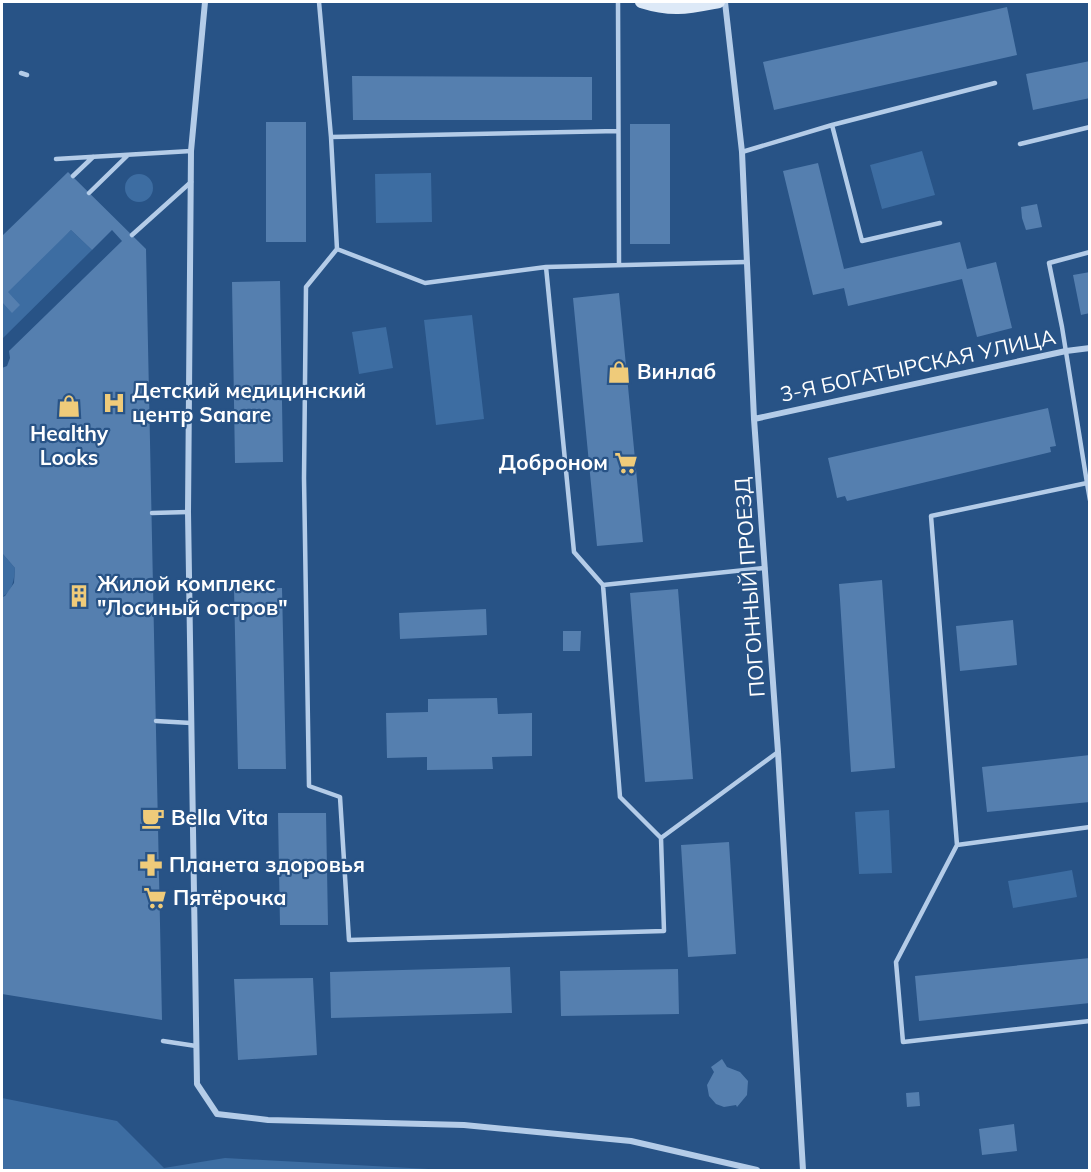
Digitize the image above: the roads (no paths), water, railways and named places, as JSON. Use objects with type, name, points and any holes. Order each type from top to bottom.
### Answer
[{"type":"street","points":[[206,2],[190,151],[188,512],[197,1084],[217,1114],[268,1120],[464,1125],[631,1141],[757,1170]]},
{"type":"street","points":[[641,2],[657,7],[681,9],[719,2]]},
{"type":"street","name":"ПОГОННЫЙ ПРОЕЗД","points":[[724,2],[742,152],[754,419],[778,752],[803,1170]]},
{"type":"street","name":"3-Я БОГАТЫРСКАЯ УЛИЦА","points":[[754,419],[1066,351],[1089,348]]},
{"type":"lane","points":[[318,2],[331,136],[337,249],[306,287],[304,478],[309,786],[340,797],[349,940],[664,931],[661,838],[620,797],[603,585],[574,552],[546,267]]},
{"type":"lane","points":[[618,2],[619,264]]},
{"type":"lane","points":[[742,152],[832,125],[995,83]]},
{"type":"lane","points":[[832,125],[862,241],[940,223]]},
{"type":"lane","points":[[1020,144],[1089,127]]},
{"type":"lane","points":[[331,136],[618,132]]},
{"type":"lane","points":[[56,159],[190,151]]},
{"type":"lane","points":[[89,193],[129,154]]},
{"type":"lane","points":[[73,176],[93,157]]},
{"type":"lane","points":[[132,235],[191,182]]},
{"type":"lane","points":[[337,249],[425,283],[546,267],[746,262]]},
{"type":"lane","points":[[1089,252],[1050,263],[1089,500]]},
{"type":"lane","points":[[1087,483],[932,516],[957,845],[896,962],[903,1042],[1089,1021]]},
{"type":"lane","points":[[152,513],[188,512]]},
{"type":"lane","points":[[603,585],[765,568]]},
{"type":"lane","points":[[156,721],[191,723]]},
{"type":"lane","points":[[661,838],[778,752]]},
{"type":"lane","points":[[957,845],[1089,827]]},
{"type":"lane","points":[[163,1041],[196,1046]]},
{"type":"tram line","points":[[675,2],[700,2]]},
{"type":"place","name":"Винлаб","points":[[619,372]]},
{"type":"place","name":"Детский медицинский центр Sanare","points":[[114,403]]},
{"type":"place","name":"Healthy Looks","points":[[69,406]]},
{"type":"place","name":"Доброном","points":[[626,463]]},
{"type":"place","name":"Жилой комплекс \"Лосиный остров\"","points":[[79,596]]},
{"type":"place","name":"Bella Vita","points":[[153,818]]},
{"type":"place","name":"Планета здоровья","points":[[151,865]]},
{"type":"place","name":"Пятёрочка","points":[[155,898]]}]
